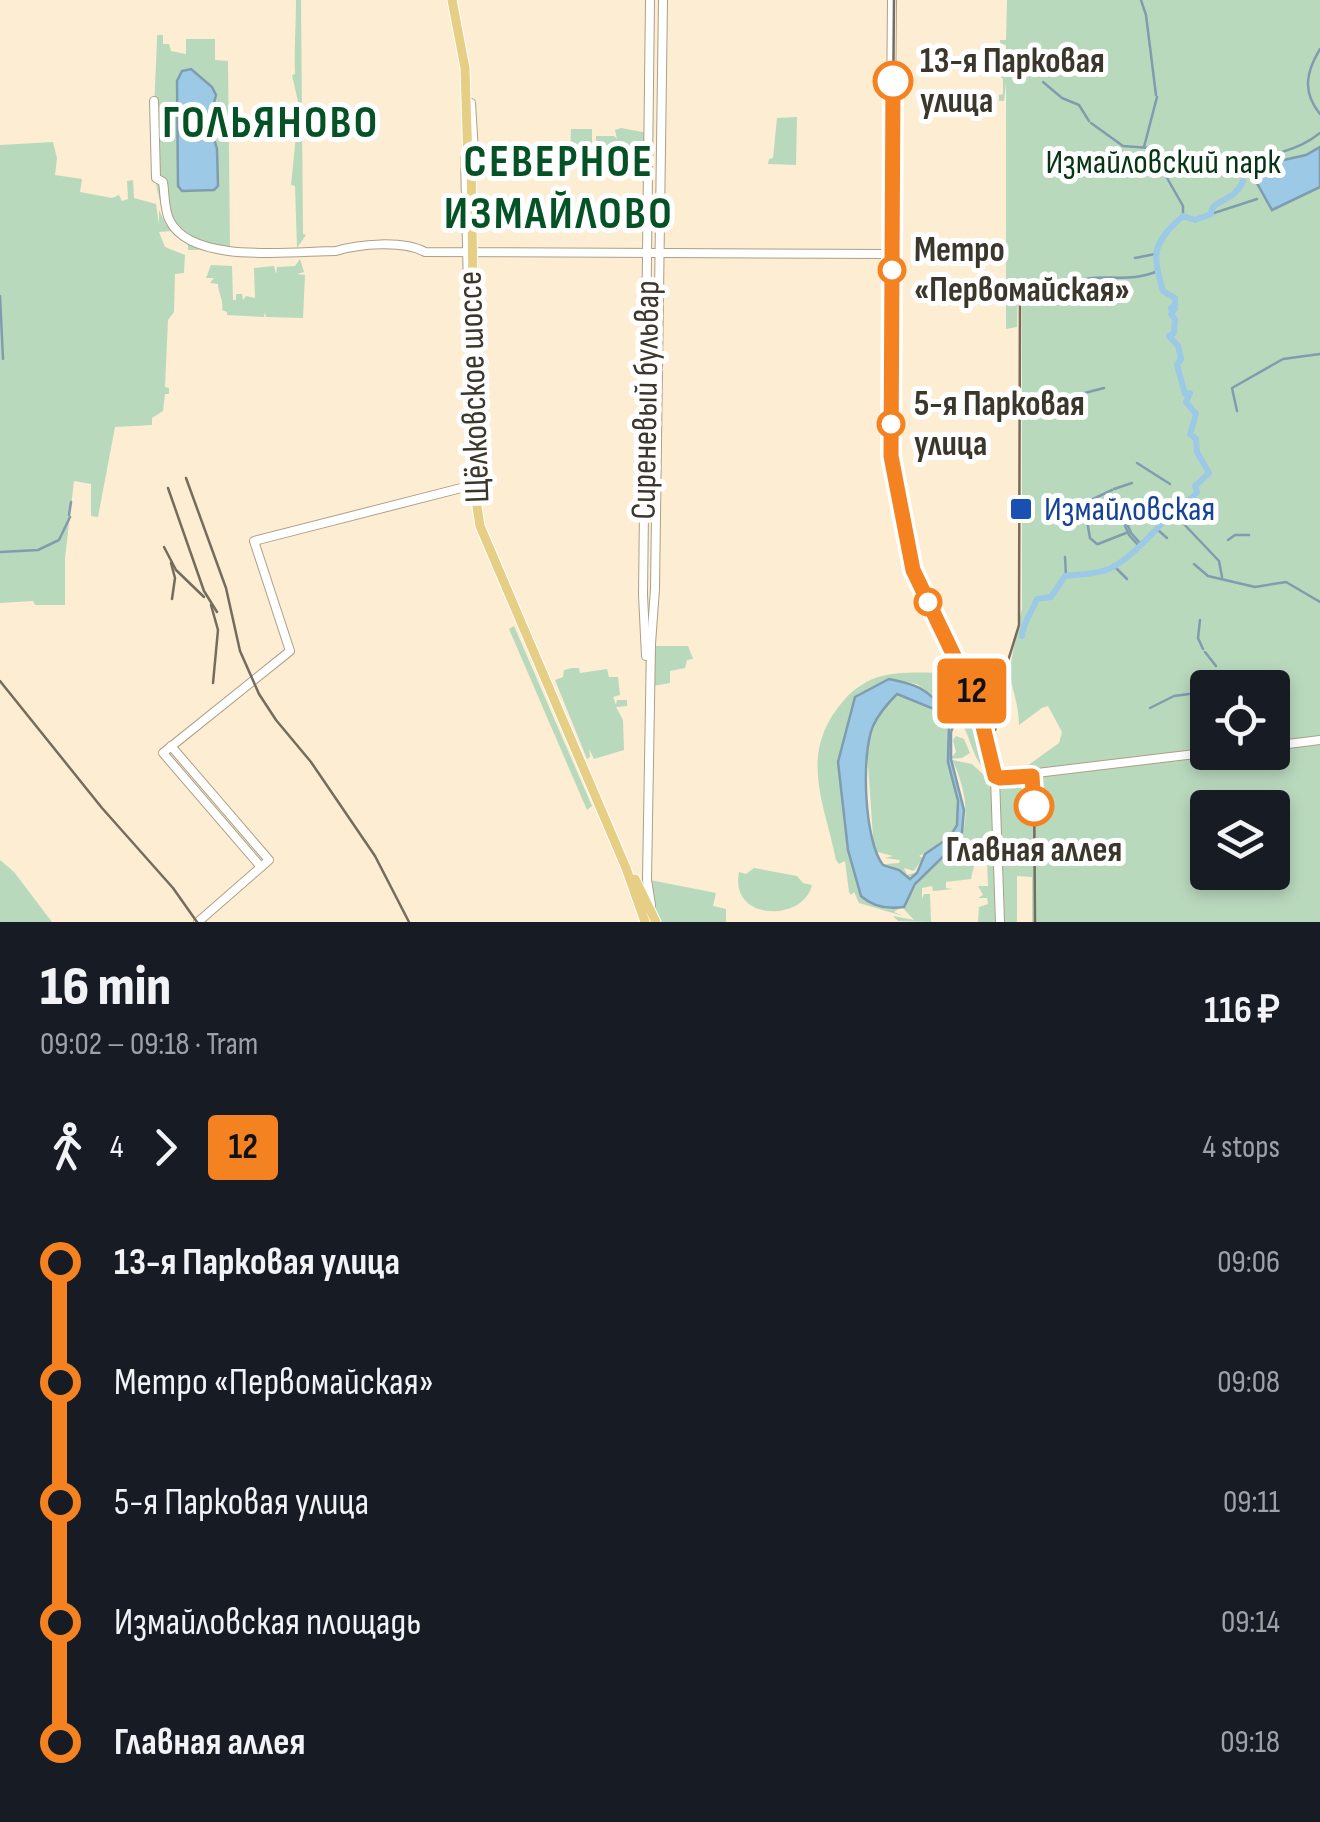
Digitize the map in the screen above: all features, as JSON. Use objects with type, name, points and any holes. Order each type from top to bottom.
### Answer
[{"type":"main road","name":"Щёлковское шоссе","points":[[454,0],[469,104],[476,484],[486,535],[630,879],[643,922]]},
{"type":"main road","name":"Сиреневый бульвар","points":[[650,0],[643,593],[650,680],[647,889],[652,907]]},
{"type":"main road","name":"Сиреневый бульвар","points":[[649,670],[656,583],[663,0]]},
{"type":"main road","points":[[894,0],[890,456],[912,571],[949,645]]},
{"type":"main road","points":[[894,0],[894,462],[915,570],[984,724],[997,776],[1000,922]]},
{"type":"main road","points":[[154,101],[156,178],[163,182],[168,218],[186,238],[218,250],[336,251],[352,246],[408,246],[425,252],[891,254]]},
{"type":"main road","points":[[469,104],[471,252],[467,339],[471,363]]},
{"type":"main road","points":[[471,252],[474,347]]},
{"type":"main road","points":[[647,276],[660,276]]},
{"type":"main road","name":"Щёлковское шоссе","points":[[472,283],[472,485],[483,536],[600,808],[643,922]]},
{"type":"main road","points":[[265,863],[163,753],[290,650],[254,541],[472,485]]},
{"type":"main road","points":[[1290,744],[1320,740]]},
{"type":"main road","points":[[172,746],[265,863]]},
{"type":"main road","points":[[997,776],[1190,755]]},
{"type":"main road","points":[[600,808],[630,879],[643,922]]},
{"type":"main road","points":[[201,920],[265,863]]},
{"type":"main road","points":[[630,879],[652,907],[656,922]]},
{"type":"green space","points":[[296,0],[301,0],[306,235],[297,248],[295,186],[291,185],[299,106],[292,75]]},
{"type":"green space","name":"Измайловский парк","points":[[1007,0],[1320,0],[1320,922],[1032,922],[1032,877],[1017,876],[1017,922],[1004,922],[999,786],[1003,780],[1027,777],[1027,766],[1059,743],[1062,732],[1048,706],[1019,725],[1010,678],[1022,609],[1022,303],[1027,303],[1027,291],[1018,291],[1017,327],[1006,329],[1006,263],[985,263],[977,256],[983,246],[1006,247],[1006,84],[1004,101],[999,101],[999,95],[1003,94],[1000,76],[1006,75],[1006,45],[1000,44],[1000,40],[1006,40]]},
{"type":"green space","points":[[157,35],[163,35],[163,44],[169,44],[171,51],[186,54],[186,39],[215,39],[215,60],[228,61],[230,249],[190,236],[174,223],[162,205],[154,147]]},
{"type":"green space","points":[[797,117],[796,165],[768,164],[773,158],[777,118]]},
{"type":"green space","points":[[571,129],[592,129],[592,155],[583,156],[582,161],[612,161],[610,155],[596,155],[596,136],[617,139],[615,130],[648,133],[646,165],[616,165],[618,150],[614,165],[570,163]]},
{"type":"green space","points":[[53,142],[57,158],[55,175],[82,179],[80,192],[112,198],[119,195],[122,201],[128,199],[127,181],[133,180],[134,198],[156,204],[159,225],[159,210],[166,225],[169,223],[200,247],[188,250],[188,244],[172,231],[159,232],[165,247],[185,255],[184,273],[175,274],[174,312],[168,320],[165,387],[169,394],[165,394],[163,411],[152,418],[152,425],[115,427],[98,517],[91,516],[91,484],[74,481],[65,558],[65,605],[35,605],[33,601],[0,603],[0,145]]},
{"type":"green space","points":[[300,259],[304,272],[297,274],[305,275],[303,318],[266,317],[265,312],[264,317],[227,315],[222,310],[218,284],[210,283],[214,278],[206,278],[211,265],[232,266],[233,300],[236,294],[242,294],[243,300],[246,296],[255,298],[254,268],[274,266],[276,274],[277,267],[295,266]]},
{"type":"green space","points":[[514,626],[592,806],[587,810],[509,629]]},
{"type":"green space","points":[[652,646],[688,646],[693,659],[687,660],[685,668],[670,671],[670,683],[653,686]]},
{"type":"green space","points":[[572,668],[579,668],[580,673],[607,669],[609,677],[618,677],[620,695],[613,697],[616,705],[617,700],[627,700],[627,706],[616,707],[623,720],[624,750],[594,759],[589,749],[587,759],[555,680]]},
{"type":"green space","points":[[900,673],[959,673],[985,731],[991,777],[978,761],[958,714],[947,712],[948,755],[956,752],[956,736],[964,739],[970,753],[948,759],[958,816],[949,836],[919,856],[923,858],[914,871],[904,868],[907,875],[917,872],[913,876],[907,877],[886,864],[900,860],[885,858],[893,856],[874,851],[867,750],[874,724],[895,695],[941,709],[934,697],[917,684],[889,679],[858,696],[852,709],[838,762],[848,850],[861,896],[877,907],[900,908],[894,912],[903,916],[859,903],[854,892],[849,892],[845,861],[839,864],[836,860],[821,797],[818,758],[830,719],[845,699],[872,679]]},
{"type":"green space","points":[[952,760],[972,764],[994,790],[992,854],[997,874],[994,876],[998,922],[978,922],[979,907],[988,904],[987,898],[978,898],[983,895],[978,886],[988,886],[987,861],[975,861],[971,879],[946,882],[946,888],[953,889],[922,888],[922,899],[924,894],[930,894],[931,922],[898,921],[893,916],[914,920],[903,908],[923,874],[953,849],[964,829],[964,793]]},
{"type":"green space","points":[[0,860],[14,872],[52,922],[0,922]]},
{"type":"green space","points":[[754,868],[797,876],[812,885],[796,906],[769,911],[756,908],[745,900],[739,888],[739,872],[746,874]]},
{"type":"green space","points":[[650,880],[716,893],[713,906],[726,909],[726,922],[660,922],[652,902]]},
{"type":"water","points":[[191,69],[216,95],[209,122],[217,149],[218,186],[214,190],[182,191],[178,186],[177,81],[182,71]]},
{"type":"water","points":[[1320,147],[1320,187],[1272,210],[1253,176],[1270,163],[1306,155]]},
{"type":"water","points":[[889,679],[920,688],[943,710],[958,714],[951,732],[951,759],[964,810],[962,832],[955,845],[915,884],[904,907],[882,907],[861,896],[848,850],[838,762],[855,697]],"holes":[[[897,694],[949,715],[948,762],[958,801],[957,825],[950,837],[925,854],[910,879],[883,865],[872,837],[866,797],[869,739],[873,726]]]},
{"type":"waterway","points":[[1141,0],[1156,95]]},
{"type":"waterway","points":[[1320,49],[1308,82],[1310,98],[1320,114]]},
{"type":"waterway","points":[[1043,82],[1062,98],[1079,105],[1089,121]]},
{"type":"waterway","points":[[1144,147],[1157,97]]},
{"type":"waterway","points":[[1091,123],[1123,146],[1150,148],[1183,206],[1183,216]]},
{"type":"waterway","points":[[1249,169],[1320,133]]},
{"type":"waterway","points":[[1022,636],[1037,599],[1051,597],[1065,576],[1098,572],[1118,564],[1193,497],[1197,492],[1195,486],[1209,473],[1197,452],[1196,439],[1190,434],[1196,414],[1186,402],[1190,393],[1185,394],[1177,365],[1181,359],[1178,346],[1169,336],[1174,333],[1175,319],[1171,314],[1175,309],[1171,308],[1175,298],[1163,291],[1156,259],[1165,235],[1183,216],[1195,220],[1211,214],[1243,181]]},
{"type":"waterway","points":[[1211,214],[1257,199]]},
{"type":"waterway","points":[[1135,258],[1155,254]]},
{"type":"waterway","points":[[1085,279],[1131,277],[1158,271]]},
{"type":"waterway","points":[[1052,287],[1083,280]]},
{"type":"waterway","points":[[0,296],[3,359]]},
{"type":"waterway","points":[[1237,411],[1232,388],[1283,359],[1320,354]]},
{"type":"waterway","points":[[1042,404],[1104,388]]},
{"type":"waterway","points":[[1137,463],[1170,484]]},
{"type":"waterway","points":[[1114,489],[1132,483]]},
{"type":"waterway","points":[[1093,499],[1112,490]]},
{"type":"waterway","points":[[1115,494],[1131,533],[1140,543]]},
{"type":"waterway","points":[[1112,495],[1129,535],[1138,545]]},
{"type":"waterway","points":[[1079,504],[1091,500]]},
{"type":"waterway","points":[[69,515],[71,502]]},
{"type":"waterway","points":[[1084,504],[1090,538],[1097,544]]},
{"type":"waterway","points":[[1173,513],[1179,519]]},
{"type":"waterway","points":[[0,552],[38,550],[59,540],[70,517]]},
{"type":"waterway","points":[[1181,521],[1219,561],[1222,577]]},
{"type":"waterway","points":[[1158,530],[1167,538]]},
{"type":"waterway","points":[[1098,544],[1126,533]]},
{"type":"waterway","points":[[1228,540],[1235,535],[1249,535]]},
{"type":"waterway","points":[[1065,557],[1066,576]]},
{"type":"waterway","points":[[1194,564],[1208,576],[1255,587],[1286,582],[1320,602]]},
{"type":"waterway","points":[[1113,565],[1127,579]]},
{"type":"waterway","points":[[1200,620],[1198,638],[1203,649]]},
{"type":"waterway","points":[[1205,652],[1216,666]]},
{"type":"waterway","points":[[1150,708],[1174,696],[1189,694]]},
{"type":"tram line","points":[[894,0],[891,347],[895,482],[914,571],[980,706],[996,775],[1034,778],[1035,922]]},
{"type":"tram line","name":"12","points":[[893,81],[890,291],[894,484],[913,570],[978,706],[990,742],[995,776],[1032,776],[1034,806]]},
{"type":"tram line","points":[[0,681],[197,922]]},
{"type":"railway","points":[[995,730],[1001,714],[1004,674],[1019,625],[1020,291]]},
{"type":"railway","points":[[186,478],[226,588],[240,651],[259,694],[375,856],[409,922]]},
{"type":"railway","points":[[168,488],[204,591],[217,612]]},
{"type":"railway","points":[[164,547],[176,570],[204,597]]},
{"type":"railway","points":[[171,563],[175,578],[172,599]]},
{"type":"railway","points":[[211,605],[218,630],[213,683]]},
{"type":"place","name":"13-я Парковая улица","points":[[893,81]]},
{"type":"place","name":"Метро «Первомайская»","points":[[892,270]]},
{"type":"place","name":"5-я Парковая улица","points":[[891,424]]},
{"type":"place","name":"Измайловская","points":[[1021,509]]},
{"type":"place","name":"Главная аллея","points":[[1034,806]]},
{"type":"district","name":"ГОЛЬЯНОВО","points":[[271,123]]},
{"type":"district","name":"СЕВЕРНОЕ ИЗМАЙЛОВО","points":[[559,188]]}]
